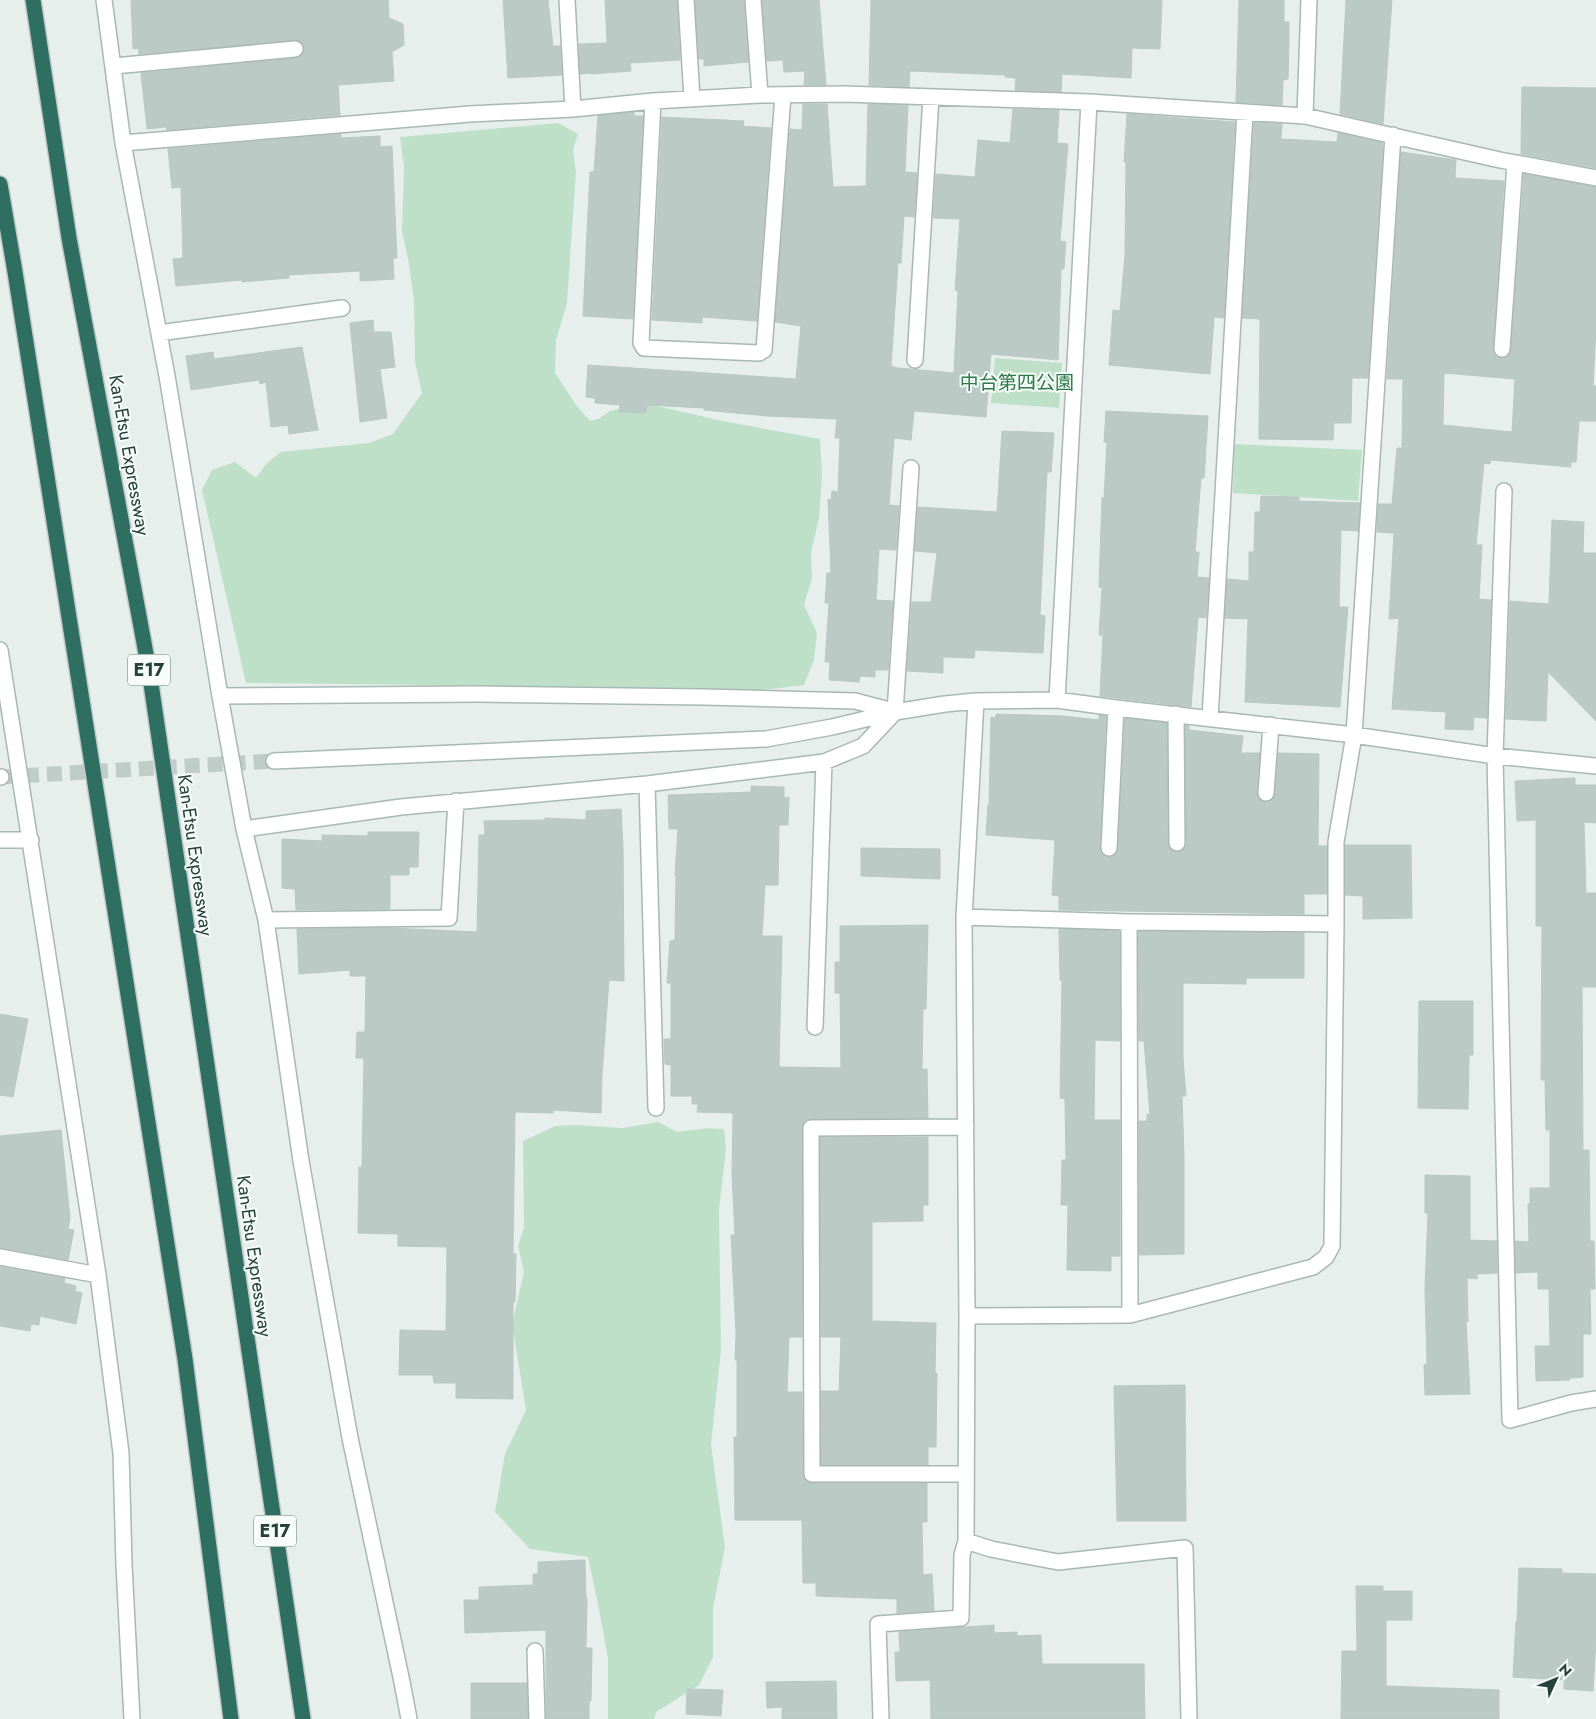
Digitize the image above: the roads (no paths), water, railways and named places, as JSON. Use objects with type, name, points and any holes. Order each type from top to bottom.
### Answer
[{"type":"highway","name":"Kan-Etsu Expressway","points":[[33,0],[70,238],[149,670],[303,1719]]},
{"type":"highway","points":[[0,184],[184,1349],[231,1719]]},
{"type":"street","points":[[104,0],[123,143],[159,333],[220,696],[244,829],[266,920],[301,1161],[350,1438],[400,1672],[408,1719]]},
{"type":"street","points":[[567,0],[574,108]]},
{"type":"street","points":[[686,0],[692,98]]},
{"type":"street","points":[[753,0],[760,95]]},
{"type":"street","points":[[1305,116],[1309,0]]},
{"type":"street","points":[[114,66],[295,49]]},
{"type":"street","points":[[123,143],[470,114],[692,98],[844,94],[1089,102],[1305,116],[1515,163],[1596,178]]},
{"type":"street","points":[[653,101],[641,343],[644,348],[759,353],[764,350],[783,95]]},
{"type":"street","points":[[915,360],[931,97]]},
{"type":"street","points":[[1057,700],[1089,102]]},
{"type":"street","points":[[1210,718],[1246,113]]},
{"type":"street","points":[[967,1316],[1130,1314],[1313,1266],[1326,1257],[1332,1246],[1336,842],[1354,735],[1393,135]]},
{"type":"street","points":[[1502,350],[1515,163]]},
{"type":"street","points":[[159,333],[342,308]]},
{"type":"street","points":[[244,829],[401,807],[647,784],[824,762],[863,746],[895,712],[911,468]]},
{"type":"street","points":[[1504,491],[1495,756],[1510,1420],[1571,1403],[1596,1400]]},
{"type":"street","points":[[0,650],[5,708],[31,840],[98,1275],[121,1453],[124,1565],[132,1719]]},
{"type":"street","points":[[220,696],[478,694],[732,698],[855,701],[895,712]]},
{"type":"street","points":[[274,761],[766,739],[832,727],[895,712],[976,702],[1057,700],[1354,735],[1495,756],[1596,766]]},
{"type":"street","points":[[881,1719],[878,1624],[961,1618],[962,1555],[966,1541],[967,1316],[964,917],[976,702]]},
{"type":"street","points":[[1109,848],[1116,708]]},
{"type":"street","points":[[1176,714],[1178,843]]},
{"type":"street","points":[[1266,794],[1271,725]]},
{"type":"street","points":[[815,1027],[824,762]]},
{"type":"street","points":[[647,784],[656,1108]]},
{"type":"street","points":[[266,920],[449,918],[456,801]]},
{"type":"street","points":[[0,840],[31,840]]},
{"type":"street","points":[[964,917],[1129,922],[1336,924]]},
{"type":"street","points":[[1129,922],[1130,1314]]},
{"type":"street","points":[[966,1127],[811,1128],[812,1474],[966,1474]]},
{"type":"street","points":[[0,1258],[98,1275]]},
{"type":"street","points":[[966,1541],[991,1549],[1058,1562],[1185,1548],[1189,1719]]},
{"type":"street","points":[[535,1651],[536,1719]]},
{"type":"tunnel","points":[[1,777],[274,761]]},
{"type":"park label","name":"中台第四公園","points":[[1017,382]]}]
